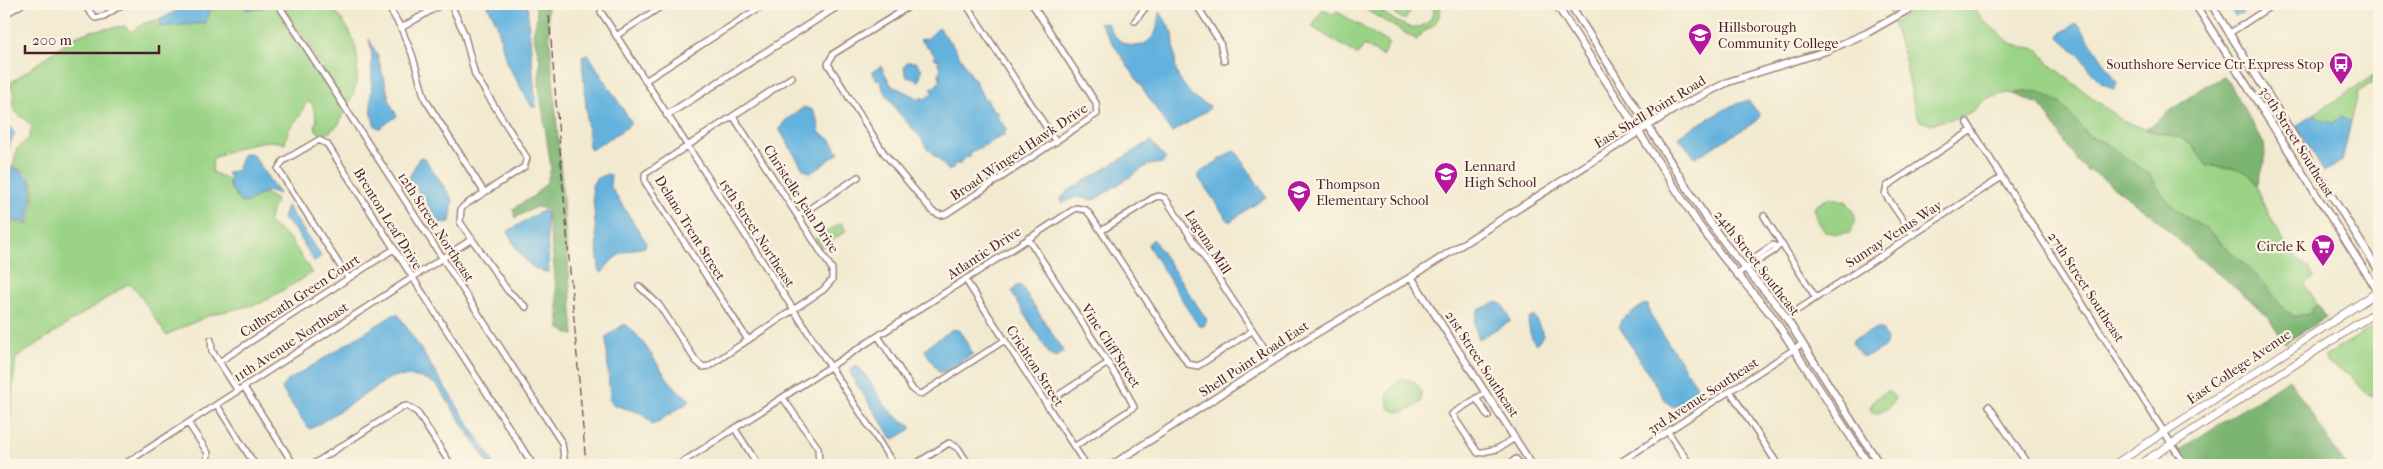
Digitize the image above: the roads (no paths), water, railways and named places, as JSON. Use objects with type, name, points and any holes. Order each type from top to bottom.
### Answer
[{"type":"main road","name":"East College Avenue","points":[[2114,465],[2269,362],[2379,292]]},
{"type":"main road","name":"East College Avenue","points":[[2139,465],[2379,310]]},
{"type":"street","points":[[4,15],[22,4]]},
{"type":"street","points":[[83,4],[95,18],[104,16],[123,4]]},
{"type":"street","name":"12th Street Northeast","points":[[278,4],[562,443],[565,465]]},
{"type":"street","points":[[387,4],[412,54],[425,99],[484,192]]},
{"type":"street","points":[[400,28],[442,4]]},
{"type":"street","points":[[447,4],[452,8],[464,33],[475,75],[527,158],[524,167],[461,209],[460,222],[508,291],[526,307]]},
{"type":"street","points":[[616,36],[665,4]]},
{"type":"street","points":[[645,81],[765,4]]},
{"type":"street","points":[[667,115],[840,4]]},
{"type":"street","name":"Broad Winged Hawk Drive","points":[[912,4],[833,54],[828,64],[884,153],[936,214],[946,214],[1097,114],[1098,106],[1032,4]]},
{"type":"street","points":[[966,4],[1056,142]]},
{"type":"street","points":[[1135,21],[1148,4]]},
{"type":"street","points":[[1196,4],[1220,42],[1224,61]]},
{"type":"street","name":"24th Street Southeast","points":[[1556,4],[1640,131],[1699,225],[1773,317],[1868,465]]},
{"type":"street","name":"24th Street Southeast","points":[[1570,4],[1649,125],[1707,219],[1781,310],[1880,465]]},
{"type":"street","name":"East Shell Point Road","points":[[1411,277],[1689,101],[1728,82],[1826,51],[1882,26],[1918,4]]},
{"type":"street","name":"30th Street Southeast","points":[[2195,4],[2379,292]]},
{"type":"street","name":"30th Street Southeast","points":[[2211,4],[2379,271]]},
{"type":"street","points":[[2230,33],[2274,4]]},
{"type":"street","name":"15th Street Northeast","points":[[601,12],[894,465]]},
{"type":"street","name":"Delano Trent Street","points":[[748,340],[644,179],[647,172],[792,77]]},
{"type":"street","name":"Christelle Jean Drive","points":[[639,286],[659,305],[696,361],[703,367],[709,366],[794,311],[823,290],[832,280],[833,274],[798,216],[733,116]]},
{"type":"street","name":"27th Street Southeast","points":[[1967,122],[2186,465]]},
{"type":"street","points":[[1913,235],[1885,194],[1886,186],[1972,130]]},
{"type":"street","name":"Brenton Leaf Drive","points":[[348,278],[278,169],[283,161],[314,141],[319,140],[327,144],[533,465]]},
{"type":"street","points":[[798,216],[858,176]]},
{"type":"street","name":"Sunray Venus Way","points":[[1799,309],[2002,178]]},
{"type":"street","name":"Laguna Mill","points":[[1101,232],[1153,198],[1159,196],[1165,198],[1272,361]]},
{"type":"street","name":"Atlantic Drive","points":[[678,465],[1076,208],[1086,210],[1188,364],[1198,366],[1252,331]]},
{"type":"street","points":[[1764,216],[1779,245],[1816,298]]},
{"type":"street","name":"Vine Cliff Street","points":[[1028,238],[1134,407],[1074,447]]},
{"type":"street","name":"11th Avenue Northeast","points":[[123,465],[472,239]]},
{"type":"street","points":[[1737,274],[1753,262],[1755,257],[1773,245],[1779,245]]},
{"type":"street","name":"Culbreath Green Court","points":[[219,362],[394,249]]},
{"type":"street","name":"Shell Point Road East","points":[[1112,465],[1272,361],[1411,277]]},
{"type":"street","name":"21st Street Southeast","points":[[1411,277],[1532,465]]},
{"type":"street","name":"Crichton Street","points":[[965,279],[1086,465]]},
{"type":"street","points":[[878,336],[913,390],[918,394],[923,393],[1005,340]]},
{"type":"street","points":[[211,340],[212,351],[238,391]]},
{"type":"street","name":"3rd Avenue Southeast","points":[[1616,465],[1802,344]]},
{"type":"street","points":[[1046,403],[1108,363]]},
{"type":"street","points":[[244,387],[294,465]]},
{"type":"street","points":[[1730,391],[1778,465]]},
{"type":"street","points":[[1485,393],[1452,414],[1478,453],[1497,449],[1514,438]]},
{"type":"street","points":[[783,398],[818,448],[819,462],[814,465]]},
{"type":"street","points":[[1476,398],[1488,416]]},
{"type":"street","points":[[217,405],[255,465]]},
{"type":"street","points":[[312,465],[402,407],[407,406],[417,412],[451,465]]},
{"type":"street","points":[[1989,406],[2028,465]]},
{"type":"street","points":[[188,423],[208,453],[210,464],[200,465]]},
{"type":"street","points":[[735,429],[758,465]]},
{"type":"street","points":[[1668,432],[1690,465]]},
{"type":"street","points":[[914,465],[949,443],[958,448],[969,465]]},
{"type":"street","points":[[688,459],[692,465]]},
{"type":"street","points":[[1508,465],[1516,460],[1521,465]]},
{"type":"water","points":[[189,4],[223,4],[210,10],[206,23],[159,27],[161,19]]},
{"type":"water","points":[[244,4],[267,4],[262,8],[246,10]]},
{"type":"water","points":[[487,4],[527,4],[536,107],[532,107],[506,62],[497,24]]},
{"type":"water","points":[[2227,4],[2236,4],[2243,14],[2235,16]]},
{"type":"water","points":[[1160,12],[1173,33],[1176,70],[1179,79],[1194,98],[1210,106],[1209,109],[1172,133],[1099,22],[1108,24],[1111,31],[1122,42],[1135,46],[1148,41],[1154,35]]},
{"type":"water","points":[[2076,23],[2080,26],[2117,82],[2114,90],[2099,81],[2079,55],[2059,37],[2061,33]]},
{"type":"water","points":[[939,28],[948,39],[947,41],[951,42],[970,76],[974,78],[984,99],[987,99],[993,110],[998,113],[998,120],[1001,121],[1006,129],[1004,135],[970,153],[970,156],[963,159],[959,165],[956,163],[951,170],[948,170],[934,156],[930,149],[928,150],[921,138],[898,112],[883,89],[881,81],[877,80],[872,72],[881,66],[891,85],[921,100],[921,97],[925,99],[933,92],[931,90],[940,81],[939,73],[941,68],[938,65],[939,59],[935,59],[935,55],[920,40],[928,38]]},
{"type":"water","points":[[369,39],[378,57],[391,105],[397,116],[380,128],[376,127],[371,110],[372,61]]},
{"type":"water","points":[[588,54],[631,122],[629,126],[591,150],[589,146],[582,57]]},
{"type":"water","points":[[907,62],[916,62],[922,69],[919,81],[907,77],[904,68]]},
{"type":"water","points":[[1749,101],[1760,115],[1757,121],[1698,156],[1695,157],[1679,138],[1681,134],[1731,106]]},
{"type":"water","points":[[804,107],[812,110],[818,121],[819,132],[831,140],[839,153],[811,173],[803,169],[779,129],[786,120]]},
{"type":"water","points":[[2314,114],[2322,120],[2333,123],[2342,116],[2351,122],[2342,161],[2324,172],[2296,126]]},
{"type":"water","points":[[8,124],[15,134],[8,150],[10,167],[23,173],[29,179],[32,197],[27,222],[13,221],[4,225],[4,125]]},
{"type":"water","points":[[1151,141],[1166,159],[1163,163],[1148,165],[1094,200],[1077,197],[1062,203],[1060,200],[1068,191]]},
{"type":"water","points":[[1233,151],[1236,151],[1266,197],[1229,222],[1198,177],[1198,174]]},
{"type":"water","points":[[249,153],[253,155],[279,194],[266,192],[249,202],[240,202],[229,185],[230,178],[227,173],[237,170],[243,155]]},
{"type":"water","points":[[422,157],[453,200],[450,222],[440,223],[409,178],[419,158]]},
{"type":"water","points":[[607,174],[611,175],[610,186],[646,242],[645,247],[620,254],[611,261],[602,273],[599,270],[592,185],[596,179]]},
{"type":"water","points":[[287,206],[321,256],[316,261],[314,261],[296,231],[283,219]]},
{"type":"water","points":[[544,210],[546,215],[549,272],[535,268],[523,258],[508,231]]},
{"type":"water","points":[[1153,239],[1207,320],[1204,326],[1199,326],[1196,322],[1149,247],[1148,244]]},
{"type":"water","points":[[1018,285],[1022,287],[1062,349],[1063,353],[1055,358],[1050,355],[1013,295],[1012,291]]},
{"type":"water","points":[[1497,302],[1503,305],[1511,321],[1479,339],[1474,325],[1478,310]]},
{"type":"water","points":[[1645,304],[1648,305],[1650,315],[1698,388],[1695,394],[1673,407],[1666,402],[1619,326],[1621,320]]},
{"type":"water","points":[[398,314],[492,460],[493,465],[489,465],[437,385],[421,378],[410,376],[392,377],[311,429],[308,428],[283,391],[282,387],[286,382],[393,315]]},
{"type":"water","points":[[1534,316],[1544,335],[1536,344],[1531,335],[1529,324],[1529,318]]},
{"type":"water","points":[[623,325],[627,325],[636,334],[671,383],[689,399],[689,402],[653,425],[641,413],[614,405],[610,401],[606,337]]},
{"type":"water","points":[[1877,328],[1882,329],[1887,340],[1886,345],[1877,352],[1863,357],[1852,344],[1853,340]]},
{"type":"water","points":[[953,329],[960,331],[973,354],[945,372],[939,372],[925,351],[928,346]]},
{"type":"water","points":[[856,365],[870,381],[884,405],[899,419],[910,425],[911,429],[894,439],[891,437],[851,375],[850,370]]},
{"type":"railway","points":[[548,4],[586,465]]},
{"type":"place","name":"Hillsborough Community College","points":[[1700,56]]},
{"type":"place","name":"Southshore Service Ctr Express Stop","points":[[2341,85]]},
{"type":"place","name":"Lennard High School","points":[[1446,195]]},
{"type":"place","name":"Thompson Elementary School","points":[[1299,213]]},
{"type":"place","name":"Circle K","points":[[2323,267]]}]
